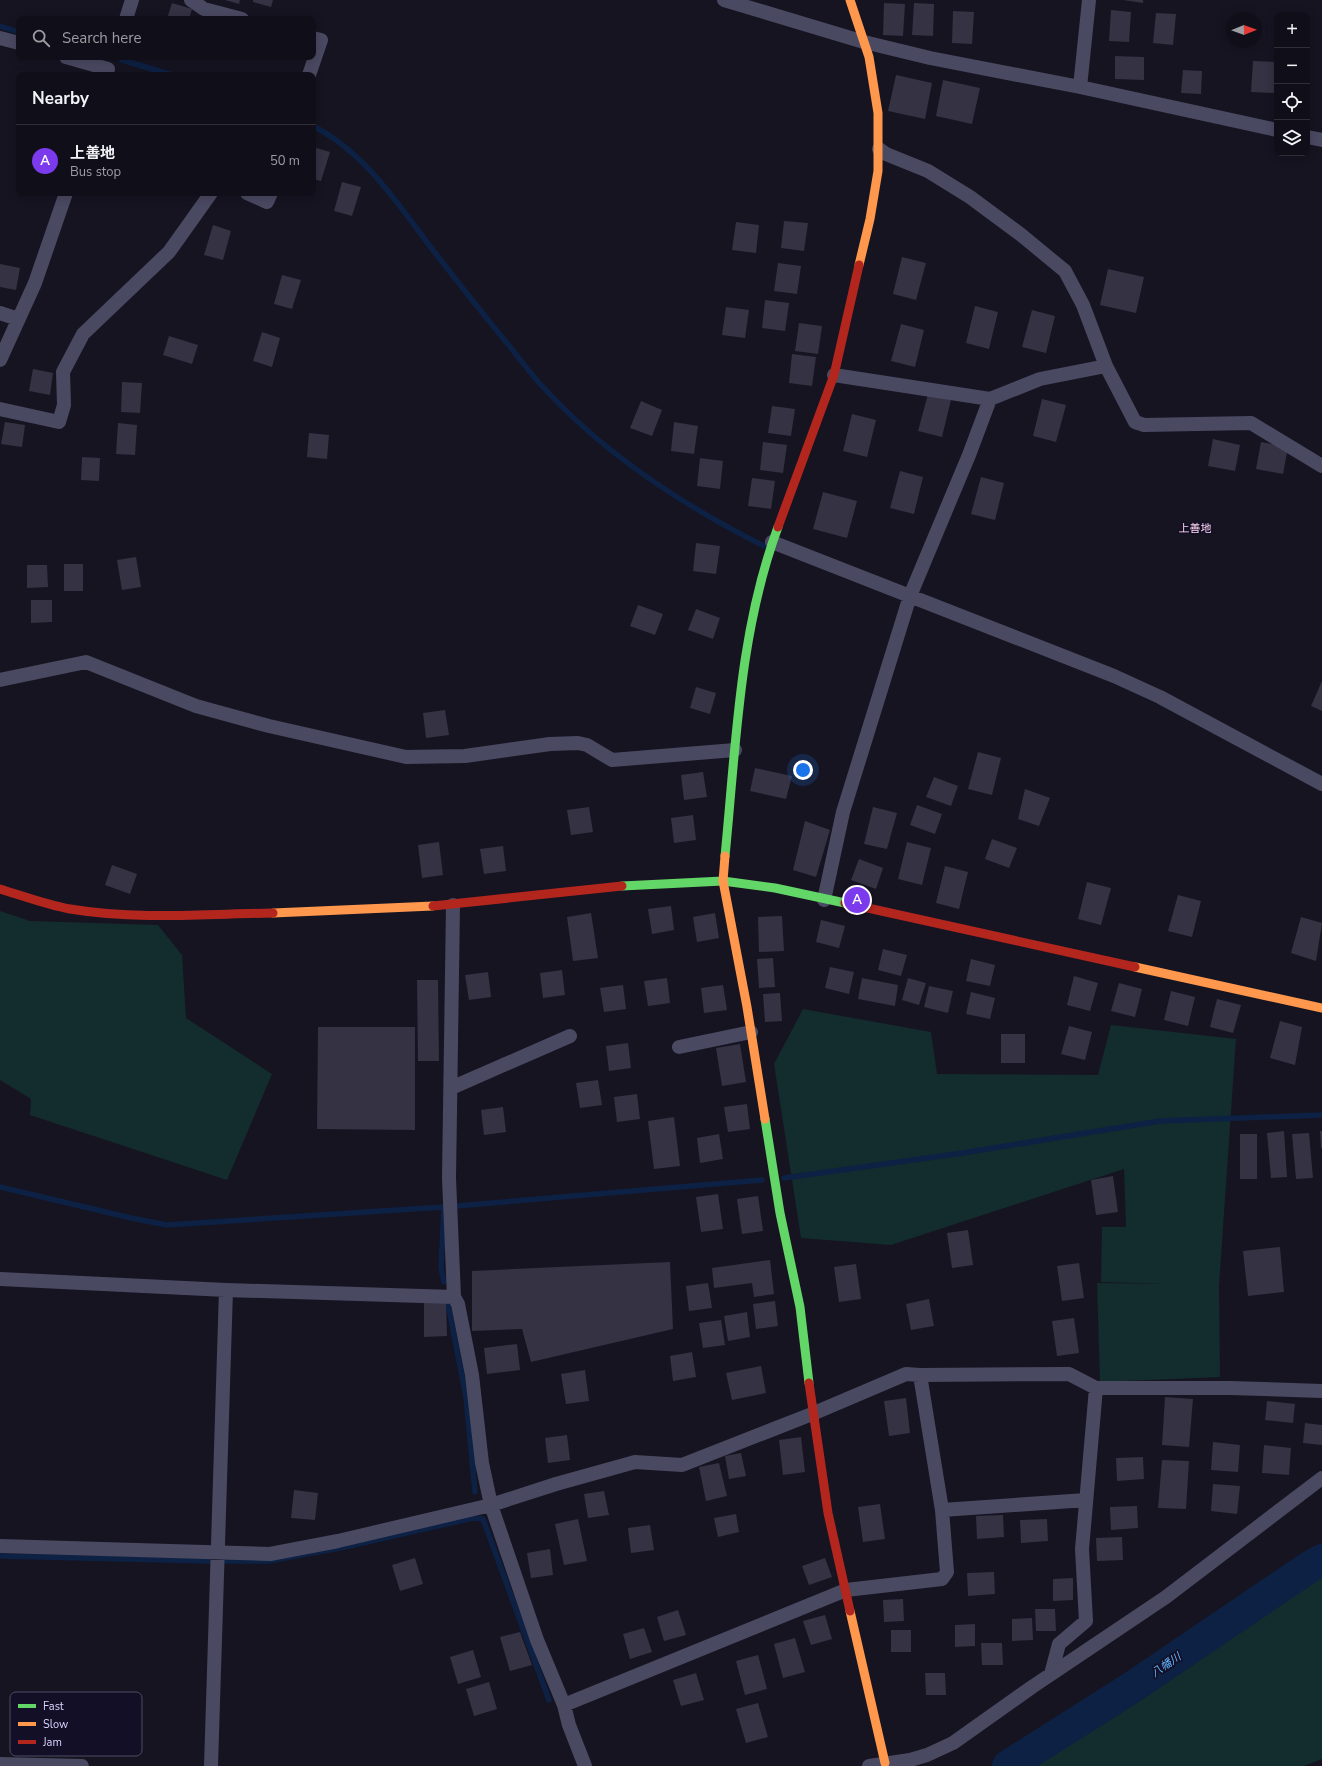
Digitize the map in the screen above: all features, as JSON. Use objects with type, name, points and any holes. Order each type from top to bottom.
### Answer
[{"type":"street","points":[[127,16],[132,0]]},
{"type":"street","points":[[191,0],[204,9],[231,16]]},
{"type":"street","points":[[724,0],[864,42],[930,58],[1080,87],[1274,129]]},
{"type":"street","points":[[850,0],[869,57],[878,113],[879,149],[870,220],[834,375],[772,542],[757,595],[743,666],[723,881],[751,1032],[780,1213],[800,1307],[812,1414],[828,1513],[885,1763]]},
{"type":"street","points":[[1080,87],[1089,0]]},
{"type":"street","points":[[0,38],[16,42]]},
{"type":"street","points":[[316,39],[321,40],[316,55]]},
{"type":"street","points":[[79,60],[108,67]]},
{"type":"street","points":[[310,72],[314,60]]},
{"type":"street","points":[[1310,138],[1322,140]]},
{"type":"street","points":[[879,149],[886,154],[928,171],[970,197],[1020,234],[1065,271],[1082,305],[1106,366],[1135,422],[1144,425],[1251,423],[1322,466]]},
{"type":"street","points":[[0,360],[35,283],[65,196]]},
{"type":"street","points":[[0,409],[59,422],[64,405],[63,372],[83,334],[169,252],[209,196]]},
{"type":"street","points":[[254,196],[267,202],[270,196]]},
{"type":"street","points":[[0,313],[18,319]]},
{"type":"street","points":[[834,375],[990,399],[1040,379],[1106,366]]},
{"type":"street","points":[[824,900],[843,812],[910,596],[969,454],[990,399]]},
{"type":"street","points":[[772,542],[1114,676],[1160,697],[1322,784]]},
{"type":"street","points":[[0,680],[86,662],[196,706],[269,726],[406,757],[465,756],[550,744],[578,744],[587,746],[612,760],[735,750]]},
{"type":"street","points":[[0,889],[69,909],[107,913],[157,915],[308,912],[453,905],[636,884],[723,881],[775,888],[824,900],[1322,1008]]},
{"type":"street","points":[[453,905],[450,1206],[454,1296],[458,1304],[472,1375],[482,1463],[491,1505],[537,1640],[564,1705],[569,1726],[584,1766]]},
{"type":"street","points":[[678,1047],[751,1032]]},
{"type":"street","points":[[451,1088],[570,1036]]},
{"type":"street","points":[[0,1279],[226,1290],[454,1296]]},
{"type":"street","points":[[211,1766],[226,1290]]},
{"type":"street","points":[[0,1546],[270,1554],[299,1549],[491,1505],[556,1484],[634,1462],[682,1465],[812,1414],[906,1374],[1069,1374],[1096,1388],[1322,1390]]},
{"type":"street","points":[[564,1705],[846,1590],[942,1579],[947,1572],[942,1510],[920,1375]]},
{"type":"street","points":[[1051,1674],[1059,1644],[1086,1621],[1082,1550],[1096,1388]]},
{"type":"street","points":[[869,1766],[885,1763],[912,1763],[953,1743],[1051,1674],[1166,1597],[1322,1478]]},
{"type":"street","points":[[942,1510],[1086,1500]]},
{"type":"street","points":[[0,1764],[82,1766]]},
{"type":"green space","points":[[0,911],[30,921],[158,925],[182,955],[186,1018],[272,1074],[227,1180],[30,1115],[31,1099],[0,1080]]},
{"type":"green space","points":[[803,1009],[931,1032],[937,1074],[1098,1075],[1111,1025],[1236,1039],[1219,1286],[1220,1377],[1100,1382],[1097,1283],[1167,1284],[1101,1282],[1102,1227],[1126,1227],[1124,1169],[891,1245],[801,1238],[774,1064]]},
{"type":"green space","points":[[1322,1557],[1322,1759],[1304,1766],[1037,1766],[1293,1595]]},
{"type":"building","points":[[225,0],[240,0],[239,4]]},
{"type":"building","points":[[253,0],[273,0],[271,7],[253,2]]},
{"type":"building","points":[[1123,0],[1143,0],[1143,3]]},
{"type":"building","points":[[172,3],[192,9],[190,16],[168,16]]},
{"type":"building","points":[[884,3],[905,4],[903,36],[883,35]]},
{"type":"building","points":[[914,3],[934,4],[933,36],[912,35]]},
{"type":"building","points":[[1111,10],[1131,12],[1129,42],[1109,41]]},
{"type":"building","points":[[953,11],[974,12],[972,44],[952,43]]},
{"type":"building","points":[[1156,13],[1176,14],[1173,45],[1153,43]]},
{"type":"building","points":[[1115,56],[1144,57],[1144,80],[1115,79]]},
{"type":"building","points":[[1253,61],[1274,62],[1274,93],[1251,92]]},
{"type":"building","points":[[1183,70],[1202,71],[1201,94],[1181,93]]},
{"type":"building","points":[[896,75],[932,83],[925,119],[888,111]]},
{"type":"building","points":[[943,80],[980,88],[972,124],[936,116]]},
{"type":"building","points":[[316,148],[330,152],[321,181],[316,180]]},
{"type":"building","points":[[342,182],[361,187],[352,216],[334,211]]},
{"type":"building","points":[[784,221],[808,223],[804,251],[781,248]]},
{"type":"building","points":[[736,222],[759,225],[756,253],[732,250]]},
{"type":"building","points":[[213,225],[231,231],[223,260],[204,255]]},
{"type":"building","points":[[902,257],[926,263],[916,300],[893,294]]},
{"type":"building","points":[[778,263],[801,266],[797,294],[774,291]]},
{"type":"building","points":[[0,264],[20,268],[16,290],[0,287]]},
{"type":"building","points":[[1108,269],[1144,277],[1136,313],[1100,305]]},
{"type":"building","points":[[282,275],[301,280],[292,309],[274,304]]},
{"type":"building","points":[[765,300],[789,303],[785,331],[762,328]]},
{"type":"building","points":[[975,306],[998,312],[989,349],[966,343]]},
{"type":"building","points":[[726,307],[749,310],[745,338],[722,335]]},
{"type":"building","points":[[1032,310],[1055,316],[1046,353],[1022,347]]},
{"type":"building","points":[[799,323],[822,326],[818,354],[795,351]]},
{"type":"building","points":[[901,324],[924,330],[915,367],[891,361]]},
{"type":"building","points":[[262,332],[280,338],[272,367],[253,361]]},
{"type":"building","points":[[169,336],[198,345],[192,364],[163,355]]},
{"type":"building","points":[[792,354],[816,357],[812,386],[789,383]]},
{"type":"building","points":[[33,369],[53,373],[50,395],[29,391]]},
{"type":"building","points":[[122,382],[142,383],[140,413],[121,412]]},
{"type":"building","points":[[928,394],[951,400],[942,437],[918,431]]},
{"type":"building","points":[[1042,399],[1066,405],[1056,442],[1033,436]]},
{"type":"building","points":[[641,401],[662,410],[652,436],[630,428]]},
{"type":"building","points":[[772,406],[795,409],[791,436],[768,433]]},
{"type":"building","points":[[852,414],[876,420],[867,457],[843,451]]},
{"type":"building","points":[[5,422],[25,425],[22,447],[1,444]]},
{"type":"building","points":[[674,422],[698,426],[694,454],[671,451]]},
{"type":"building","points":[[118,423],[137,425],[135,455],[116,454]]},
{"type":"building","points":[[309,433],[329,435],[327,459],[307,457]]},
{"type":"building","points":[[1213,439],[1240,445],[1235,471],[1208,466]]},
{"type":"building","points":[[763,442],[787,445],[783,473],[760,470]]},
{"type":"building","points":[[1261,442],[1288,447],[1283,474],[1256,469]]},
{"type":"building","points":[[82,457],[100,458],[99,481],[81,480]]},
{"type":"building","points":[[700,458],[723,461],[720,489],[697,486]]},
{"type":"building","points":[[900,471],[923,477],[914,514],[890,508]]},
{"type":"building","points":[[981,477],[1004,483],[995,520],[971,514]]},
{"type":"building","points":[[752,478],[775,481],[771,509],[748,506]]},
{"type":"building","points":[[823,492],[857,501],[847,538],[813,529]]},
{"type":"building","points":[[696,543],[720,546],[716,574],[693,571]]},
{"type":"building","points":[[136,557],[141,587],[122,590],[117,560]]},
{"type":"building","points":[[64,564],[83,564],[83,591],[64,591]]},
{"type":"building","points":[[27,565],[47,565],[48,587],[27,588]]},
{"type":"building","points":[[31,600],[52,600],[52,622],[31,623]]},
{"type":"building","points":[[638,605],[663,614],[655,635],[630,626]]},
{"type":"building","points":[[696,609],[720,618],[713,639],[688,630]]},
{"type":"building","points":[[1322,681],[1322,711],[1311,706]]},
{"type":"building","points":[[696,687],[716,693],[710,714],[690,708]]},
{"type":"building","points":[[445,710],[449,735],[426,738],[423,713]]},
{"type":"building","points":[[978,752],[1001,758],[992,795],[968,789]]},
{"type":"building","points":[[755,768],[792,776],[786,799],[750,791]]},
{"type":"building","points":[[703,772],[707,797],[684,800],[681,775]]},
{"type":"building","points":[[934,777],[958,786],[951,806],[926,797]]},
{"type":"building","points":[[1025,789],[1050,798],[1039,826],[1018,819]]},
{"type":"building","points":[[917,805],[942,814],[935,834],[910,825]]},
{"type":"building","points":[[589,807],[593,832],[571,835],[567,810]]},
{"type":"building","points":[[873,807],[897,813],[887,849],[864,844]]},
{"type":"building","points":[[693,815],[696,840],[674,843],[671,818]]},
{"type":"building","points":[[805,821],[830,830],[816,877],[793,870]]},
{"type":"building","points":[[992,839],[1017,848],[1009,868],[985,859]]},
{"type":"building","points":[[439,842],[443,875],[422,878],[418,845]]},
{"type":"building","points":[[907,842],[931,848],[922,885],[898,879]]},
{"type":"building","points":[[503,846],[506,871],[484,874],[480,849]]},
{"type":"building","points":[[859,859],[883,868],[876,889],[851,880]]},
{"type":"building","points":[[112,865],[137,874],[130,894],[105,885]]},
{"type":"building","points":[[945,866],[968,872],[959,909],[936,903]]},
{"type":"building","points":[[1087,882],[1111,888],[1101,925],[1078,919]]},
{"type":"building","points":[[1178,895],[1201,901],[1192,937],[1168,931]]},
{"type":"building","points":[[671,906],[674,930],[652,934],[648,909]]},
{"type":"building","points":[[591,913],[598,958],[573,961],[567,917]]},
{"type":"building","points":[[715,913],[719,938],[697,942],[693,917]]},
{"type":"building","points":[[782,916],[784,951],[759,952],[758,917]]},
{"type":"building","points":[[1301,917],[1322,923],[1316,961],[1291,953]]},
{"type":"building","points":[[821,920],[845,926],[839,948],[816,942]]},
{"type":"building","points":[[883,949],[907,955],[901,976],[878,970]]},
{"type":"building","points":[[773,958],[775,987],[759,988],[757,959]]},
{"type":"building","points":[[971,959],[995,965],[990,986],[966,981]]},
{"type":"building","points":[[830,967],[854,972],[849,994],[825,988]]},
{"type":"building","points":[[562,970],[565,995],[543,998],[540,973]]},
{"type":"building","points":[[488,972],[491,997],[469,1000],[465,975]]},
{"type":"building","points":[[1074,976],[1098,983],[1090,1011],[1067,1005]]},
{"type":"building","points":[[667,978],[670,1003],[648,1006],[644,981]]},
{"type":"building","points":[[862,978],[898,985],[895,1006],[858,999]]},
{"type":"building","points":[[908,978],[926,983],[919,1005],[902,1000]]},
{"type":"building","points":[[417,980],[438,980],[439,1061],[418,1061]]},
{"type":"building","points":[[1119,983],[1142,989],[1135,1017],[1111,1011]]},
{"type":"building","points":[[623,985],[626,1009],[604,1012],[600,988]]},
{"type":"building","points":[[723,985],[727,1010],[704,1013],[701,988]]},
{"type":"building","points":[[929,986],[953,991],[948,1013],[924,1007]]},
{"type":"building","points":[[1171,991],[1195,997],[1188,1026],[1164,1020]]},
{"type":"building","points":[[971,992],[995,998],[990,1019],[966,1014]]},
{"type":"building","points":[[780,993],[782,1021],[765,1022],[763,994]]},
{"type":"building","points":[[1217,999],[1241,1005],[1233,1033],[1210,1027]]},
{"type":"building","points":[[1280,1021],[1302,1027],[1295,1065],[1270,1058]]},
{"type":"building","points":[[1069,1026],[1092,1032],[1085,1060],[1061,1054]]},
{"type":"building","points":[[318,1027],[415,1027],[415,1130],[317,1129]]},
{"type":"building","points":[[1001,1034],[1025,1034],[1025,1063],[1001,1063]]},
{"type":"building","points":[[628,1043],[631,1068],[609,1071],[606,1046]]},
{"type":"building","points":[[740,1044],[746,1082],[722,1086],[716,1048]]},
{"type":"building","points":[[598,1080],[602,1105],[580,1108],[576,1083]]},
{"type":"building","points":[[637,1094],[640,1119],[617,1122],[614,1097]]},
{"type":"building","points":[[747,1104],[750,1129],[728,1132],[724,1107]]},
{"type":"building","points":[[503,1107],[506,1132],[484,1135],[481,1110]]},
{"type":"building","points":[[674,1117],[680,1166],[654,1169],[648,1121]]},
{"type":"building","points":[[1284,1131],[1287,1177],[1271,1178],[1267,1133]]},
{"type":"building","points":[[1320,1131],[1322,1131],[1322,1148],[1321,1148]]},
{"type":"building","points":[[1309,1133],[1313,1178],[1296,1179],[1292,1134]]},
{"type":"building","points":[[719,1134],[723,1159],[700,1163],[697,1138]]},
{"type":"building","points":[[1240,1134],[1257,1134],[1257,1179],[1240,1179]]},
{"type":"building","points":[[1113,1176],[1118,1212],[1096,1215],[1091,1180]]},
{"type":"building","points":[[718,1194],[723,1229],[701,1232],[696,1197]]},
{"type":"building","points":[[758,1196],[763,1231],[742,1234],[737,1199]]},
{"type":"building","points":[[968,1230],[973,1265],[952,1268],[947,1233]]},
{"type":"building","points":[[1280,1247],[1284,1292],[1248,1296],[1243,1251]]},
{"type":"building","points":[[770,1260],[774,1294],[754,1297],[752,1283],[714,1288],[712,1268]]},
{"type":"building","points":[[670,1262],[673,1329],[531,1362],[522,1329],[472,1331],[472,1271]]},
{"type":"building","points":[[1079,1263],[1084,1298],[1062,1301],[1057,1266]]},
{"type":"building","points":[[856,1264],[861,1299],[839,1302],[834,1267]]},
{"type":"building","points":[[708,1283],[712,1308],[689,1311],[686,1286]]},
{"type":"building","points":[[929,1299],[934,1326],[911,1330],[906,1304]]},
{"type":"building","points":[[775,1301],[778,1326],[756,1329],[753,1304]]},
{"type":"building","points":[[446,1302],[447,1336],[424,1337],[424,1303]]},
{"type":"building","points":[[747,1312],[750,1337],[728,1341],[724,1316]]},
{"type":"building","points":[[1074,1318],[1079,1353],[1057,1356],[1052,1321]]},
{"type":"building","points":[[721,1320],[725,1345],[703,1348],[699,1323]]},
{"type":"building","points":[[517,1344],[520,1370],[487,1374],[484,1348]]},
{"type":"building","points":[[692,1352],[696,1377],[673,1381],[670,1356]]},
{"type":"building","points":[[761,1366],[766,1393],[732,1400],[726,1373]]},
{"type":"building","points":[[585,1370],[589,1401],[566,1404],[561,1374]]},
{"type":"building","points":[[1165,1397],[1193,1399],[1189,1447],[1162,1445]]},
{"type":"building","points":[[906,1398],[910,1433],[889,1436],[884,1401]]},
{"type":"building","points":[[1267,1401],[1295,1404],[1293,1423],[1265,1420]]},
{"type":"building","points":[[1305,1423],[1322,1425],[1322,1445],[1303,1443]]},
{"type":"building","points":[[567,1435],[570,1460],[548,1463],[545,1438]]},
{"type":"building","points":[[801,1437],[805,1472],[783,1475],[779,1440]]},
{"type":"building","points":[[1213,1442],[1240,1445],[1238,1472],[1211,1470]]},
{"type":"building","points":[[1264,1445],[1291,1448],[1289,1475],[1262,1473]]},
{"type":"building","points":[[741,1453],[746,1476],[729,1479],[725,1456]]},
{"type":"building","points":[[1143,1457],[1144,1479],[1117,1481],[1116,1458]]},
{"type":"building","points":[[1162,1460],[1189,1461],[1186,1509],[1158,1508]]},
{"type":"building","points":[[719,1463],[727,1496],[706,1501],[699,1467]]},
{"type":"building","points":[[1213,1484],[1240,1486],[1237,1514],[1211,1511]]},
{"type":"building","points":[[294,1490],[318,1493],[315,1520],[291,1518]]},
{"type":"building","points":[[604,1491],[609,1515],[588,1518],[584,1494]]},
{"type":"building","points":[[880,1504],[885,1539],[863,1542],[858,1507]]},
{"type":"building","points":[[1137,1506],[1138,1528],[1111,1530],[1110,1507]]},
{"type":"building","points":[[736,1514],[739,1532],[718,1537],[714,1518]]},
{"type":"building","points":[[1003,1515],[1004,1537],[977,1539],[976,1516]]},
{"type":"building","points":[[578,1519],[587,1561],[564,1565],[555,1524]]},
{"type":"building","points":[[1047,1519],[1048,1541],[1021,1543],[1020,1520]]},
{"type":"building","points":[[650,1525],[654,1550],[631,1553],[628,1528]]},
{"type":"building","points":[[1122,1537],[1123,1560],[1097,1561],[1096,1538]]},
{"type":"building","points":[[550,1549],[553,1575],[531,1578],[527,1553]]},
{"type":"building","points":[[415,1558],[423,1584],[400,1591],[392,1565]]},
{"type":"building","points":[[825,1558],[832,1577],[809,1585],[802,1566]]},
{"type":"building","points":[[994,1572],[995,1594],[968,1596],[967,1573]]},
{"type":"building","points":[[1073,1578],[1073,1600],[1053,1601],[1053,1579]]},
{"type":"building","points":[[903,1599],[904,1621],[884,1622],[883,1600]]},
{"type":"building","points":[[1035,1609],[1055,1609],[1056,1631],[1036,1631]]},
{"type":"building","points":[[678,1610],[686,1635],[664,1641],[657,1617]]},
{"type":"building","points":[[825,1615],[832,1639],[811,1645],[803,1621]]},
{"type":"building","points":[[1032,1618],[1033,1640],[1012,1641],[1012,1619]]},
{"type":"building","points":[[975,1624],[975,1646],[955,1647],[955,1625]]},
{"type":"building","points":[[644,1628],[652,1652],[630,1659],[623,1634]]},
{"type":"building","points":[[891,1630],[911,1630],[911,1652],[891,1652]]},
{"type":"building","points":[[520,1632],[532,1665],[510,1671],[500,1637]]},
{"type":"building","points":[[795,1638],[805,1672],[783,1678],[774,1644]]},
{"type":"building","points":[[981,1643],[1002,1643],[1003,1665],[982,1665]]},
{"type":"building","points":[[473,1650],[481,1677],[458,1684],[450,1657]]},
{"type":"building","points":[[758,1655],[767,1689],[745,1695],[736,1661]]},
{"type":"building","points":[[696,1673],[704,1700],[681,1706],[673,1680]]},
{"type":"building","points":[[925,1673],[945,1673],[946,1695],[926,1695]]},
{"type":"building","points":[[489,1682],[497,1709],[474,1716],[466,1689]]},
{"type":"building","points":[[758,1703],[768,1737],[746,1743],[736,1709]]},
{"type":"waterway","points":[[0,26],[16,31]]},
{"type":"waterway","points":[[122,60],[162,72]]},
{"type":"waterway","points":[[316,128],[331,136],[347,148],[376,177],[533,375],[566,411],[618,456],[646,476],[703,513],[764,546]]},
{"type":"waterway","points":[[784,1178],[963,1153],[1160,1121],[1322,1115]]},
{"type":"waterway","points":[[0,1187],[167,1225],[444,1207],[762,1180]]},
{"type":"waterway","points":[[444,1207],[441,1268],[444,1282]]},
{"type":"waterway","points":[[448,1304],[466,1397],[475,1492]]},
{"type":"waterway","points":[[225,1561],[269,1561],[345,1547],[473,1518],[483,1519],[549,1700]]},
{"type":"waterway","points":[[0,1556],[209,1561]]},
{"type":"waterway","name":"八幡川","points":[[1008,1766],[1131,1688],[1322,1560]]},
{"type":"traffic: fast","points":[[725,856],[736,731],[747,648],[765,567],[778,527]]},
{"type":"traffic: fast","points":[[622,886],[723,881],[775,888],[845,903]]},
{"type":"traffic: fast","points":[[765,1119],[780,1213],[800,1307],[809,1383]]},
{"type":"traffic: slow","points":[[850,0],[869,57],[878,113],[878,171],[870,219],[859,265]]},
{"type":"traffic: slow","points":[[725,856],[723,881],[747,1007],[765,1119]]},
{"type":"traffic: slow","points":[[273,913],[433,906]]},
{"type":"traffic: slow","points":[[1135,967],[1322,1008]]},
{"type":"traffic: slow","points":[[850,1611],[885,1763]]},
{"type":"traffic: jam","points":[[778,527],[834,375],[859,265]]},
{"type":"traffic: jam","points":[[433,906],[622,886]]},
{"type":"traffic: jam","points":[[0,889],[53,905],[95,912],[172,916],[273,913]]},
{"type":"traffic: jam","points":[[845,903],[1135,967]]},
{"type":"traffic: jam","points":[[809,1383],[828,1513],[850,1611]]},
{"type":"place","name":"上善地","points":[[857,900]]},
{"type":"district","name":"上善地","points":[[1195,528]]}]
